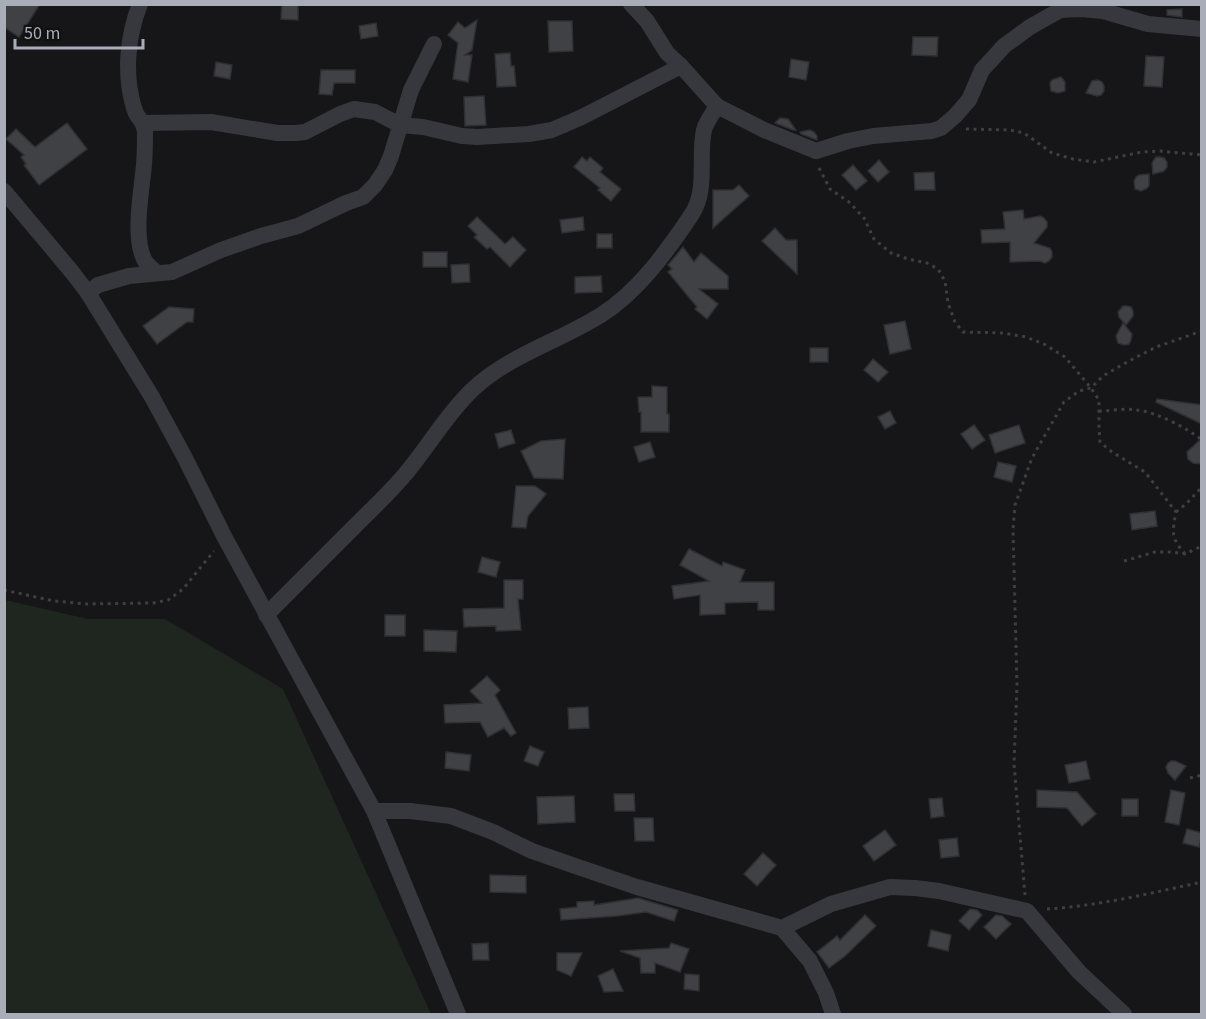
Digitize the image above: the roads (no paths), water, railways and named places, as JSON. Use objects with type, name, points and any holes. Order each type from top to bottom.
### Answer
[{"type":"street","points":[[140,4],[134,21],[128,61],[128,80],[134,110],[144,123],[145,153],[139,238],[146,263],[158,273]]},
{"type":"street","points":[[631,4],[647,21],[667,53],[717,106],[764,130],[816,151],[873,136],[932,131],[941,128],[956,116],[969,100],[982,70],[1004,46],[1030,27],[1060,10],[1081,9],[1103,12],[1149,24],[1202,29]]},
{"type":"street","points":[[88,293],[98,285],[129,276],[172,272],[221,250],[298,226],[363,197],[385,170],[392,156],[411,90],[434,44]]},
{"type":"street","points":[[144,123],[212,122],[277,133],[296,133],[305,132],[354,109],[375,112],[400,125],[455,134],[477,137],[529,135],[552,130],[582,117],[681,66]]},
{"type":"street","points":[[266,615],[399,481],[472,390],[501,366],[578,329],[603,314],[647,275],[698,203],[704,128],[717,106]]},
{"type":"street","points":[[4,190],[88,293],[174,436],[266,615],[374,811],[458,1014]]},
{"type":"street","points":[[374,811],[410,811],[451,816],[493,832],[532,851],[637,887],[782,928],[810,961],[826,993],[833,1014]]},
{"type":"street","points":[[782,928],[831,904],[890,887],[939,891],[1027,911],[1079,972],[1124,1014]]}]
